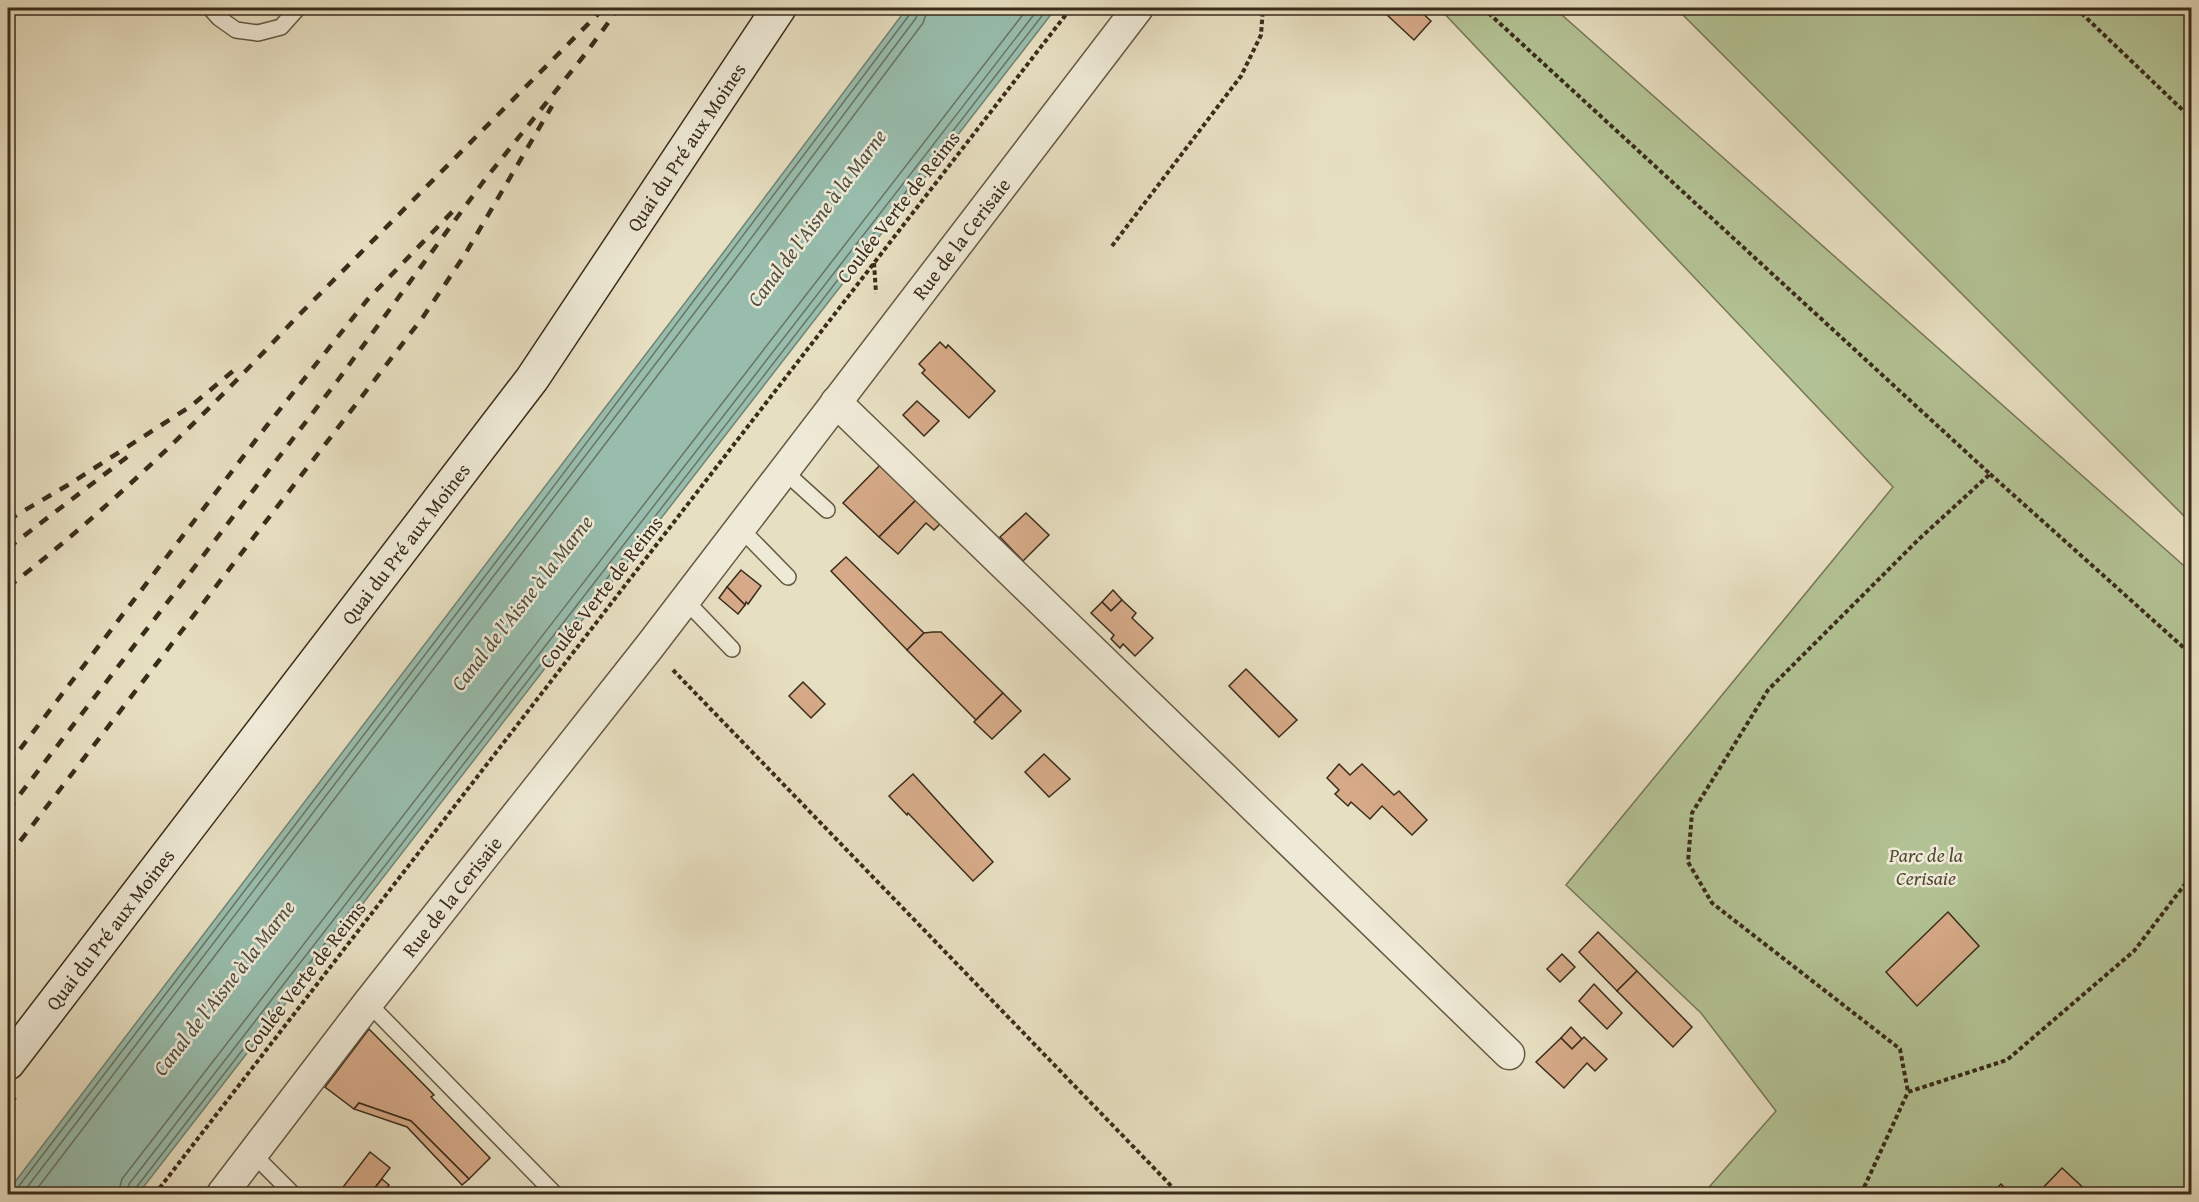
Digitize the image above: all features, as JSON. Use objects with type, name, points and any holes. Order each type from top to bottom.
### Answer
[{"type":"street","name":"Quai du Pré aux Moines","points":[[8,1063],[532,379],[779,8]]},
{"type":"street","name":"Rue de la Cerisaie","points":[[222,1194],[368,1003],[650,646],[1138,8]]},
{"type":"street","points":[[836,402],[1509,1054]]},
{"type":"lane","points":[[210,8],[219,18],[236,30],[258,33],[280,27],[298,8]]},
{"type":"lane","points":[[784,471],[827,510]]},
{"type":"lane","points":[[740,528],[788,577]]},
{"type":"lane","points":[[685,600],[732,649]]},
{"type":"lane","points":[[368,1003],[555,1194]]},
{"type":"lane","points":[[253,1154],[293,1194]]},
{"type":"path","name":"Coulée Verte de Reims","points":[[155,1194],[1071,8]]},
{"type":"path","points":[[1112,246],[1241,76],[1261,34],[1263,8]]},
{"type":"path","points":[[1483,8],[1990,474],[2192,655]]},
{"type":"path","points":[[2076,8],[2192,119]]},
{"type":"path","points":[[1861,1194],[1908,1092],[1900,1048],[1712,903],[1688,862],[1692,813],[1768,690],[1919,539],[1990,474]]},
{"type":"path","points":[[650,646],[1179,1194]]},
{"type":"path","points":[[1908,1092],[2007,1060],[2134,951],[2192,875]]},
{"type":"green space","name":"Parc de la Cerisaie","points":[[1439,8],[1554,8],[2191,572],[2191,1194],[1703,1194],[1776,1111],[1701,1013],[1566,885],[1893,487]]},
{"type":"green space","points":[[1676,8],[2191,8],[2191,523]]},
{"type":"water","name":"Canal de l'Aisne à la Marne","points":[[907,8],[1056,8],[138,1194],[8,1194],[8,1191]]},
{"type":"building","points":[[1392,8],[1417,8],[1431,21],[1414,40],[1386,14]]},
{"type":"building","points":[[940,342],[946,348],[948,345],[995,391],[969,418],[922,373],[925,370],[919,364]]},
{"type":"building","points":[[917,401],[939,421],[924,436],[903,415]]},
{"type":"building","points":[[885,460],[921,495],[879,537],[843,503]]},
{"type":"building","points":[[921,495],[946,518],[934,530],[926,523],[898,554],[879,537]]},
{"type":"building","points":[[1026,513],[1049,535],[1023,561],[1000,537]]},
{"type":"building","points":[[846,557],[924,633],[907,650],[831,571]]},
{"type":"building","points":[[741,570],[761,586],[745,605],[727,587]]},
{"type":"building","points":[[727,587],[745,605],[738,614],[719,598]]},
{"type":"building","points":[[1113,590],[1122,600],[1111,611],[1102,602]]},
{"type":"building","points":[[1122,600],[1136,613],[1132,618],[1153,638],[1135,656],[1123,644],[1120,648],[1111,639],[1114,635],[1091,613],[1102,602],[1111,611]]},
{"type":"building","points":[[941,632],[1003,693],[976,720],[907,650],[924,633]]},
{"type":"building","points":[[1246,669],[1297,720],[1279,737],[1229,686]]},
{"type":"building","points":[[803,682],[825,704],[811,718],[789,696]]},
{"type":"building","points":[[1003,693],[1021,711],[992,739],[974,722]]},
{"type":"building","points":[[1044,754],[1070,779],[1049,797],[1025,772]]},
{"type":"building","points":[[1339,764],[1350,775],[1362,764],[1394,795],[1399,791],[1427,820],[1412,835],[1382,806],[1370,819],[1351,802],[1348,806],[1335,794],[1339,790],[1327,778]]},
{"type":"building","points":[[913,774],[993,862],[973,881],[889,796]]},
{"type":"building","points":[[1948,912],[1979,946],[1917,1006],[1886,972]]},
{"type":"building","points":[[1598,932],[1637,971],[1617,991],[1579,952]]},
{"type":"building","points":[[1562,954],[1575,967],[1560,982],[1547,969]]},
{"type":"building","points":[[1637,971],[1692,1027],[1673,1047],[1617,991]]},
{"type":"building","points":[[1594,984],[1622,1013],[1607,1029],[1579,1001]]},
{"type":"building","points":[[1571,1027],[1582,1039],[1572,1049],[1561,1038]]},
{"type":"building","points":[[369,1029],[434,1095],[431,1097],[490,1158],[469,1179],[411,1121],[359,1103],[354,1109],[325,1087]]},
{"type":"building","points":[[1584,1037],[1607,1059],[1595,1071],[1587,1063],[1564,1088],[1536,1062],[1561,1038],[1572,1049]]},
{"type":"building","points":[[359,1103],[411,1121],[469,1179],[462,1185],[407,1127],[354,1109]]},
{"type":"building","points":[[370,1152],[390,1168],[370,1194],[344,1194],[340,1191]]},
{"type":"building","points":[[2062,1168],[2090,1194],[2037,1194]]},
{"type":"building","points":[[382,1179],[389,1185],[382,1193],[385,1194],[370,1194]]},
{"type":"building","points":[[2001,1184],[2011,1194],[1991,1194]]},
{"type":"railway","points":[[8,587],[84,525],[193,424],[604,8]]},
{"type":"railway","points":[[8,810],[338,380],[483,182],[619,8]]},
{"type":"railway","points":[[8,857],[423,317],[464,256],[552,106]]},
{"type":"railway","points":[[8,765],[265,428],[368,299],[455,209]]},
{"type":"railway","points":[[8,520],[68,485],[191,406],[239,366]]},
{"type":"railway","points":[[8,548],[135,451]]}]
